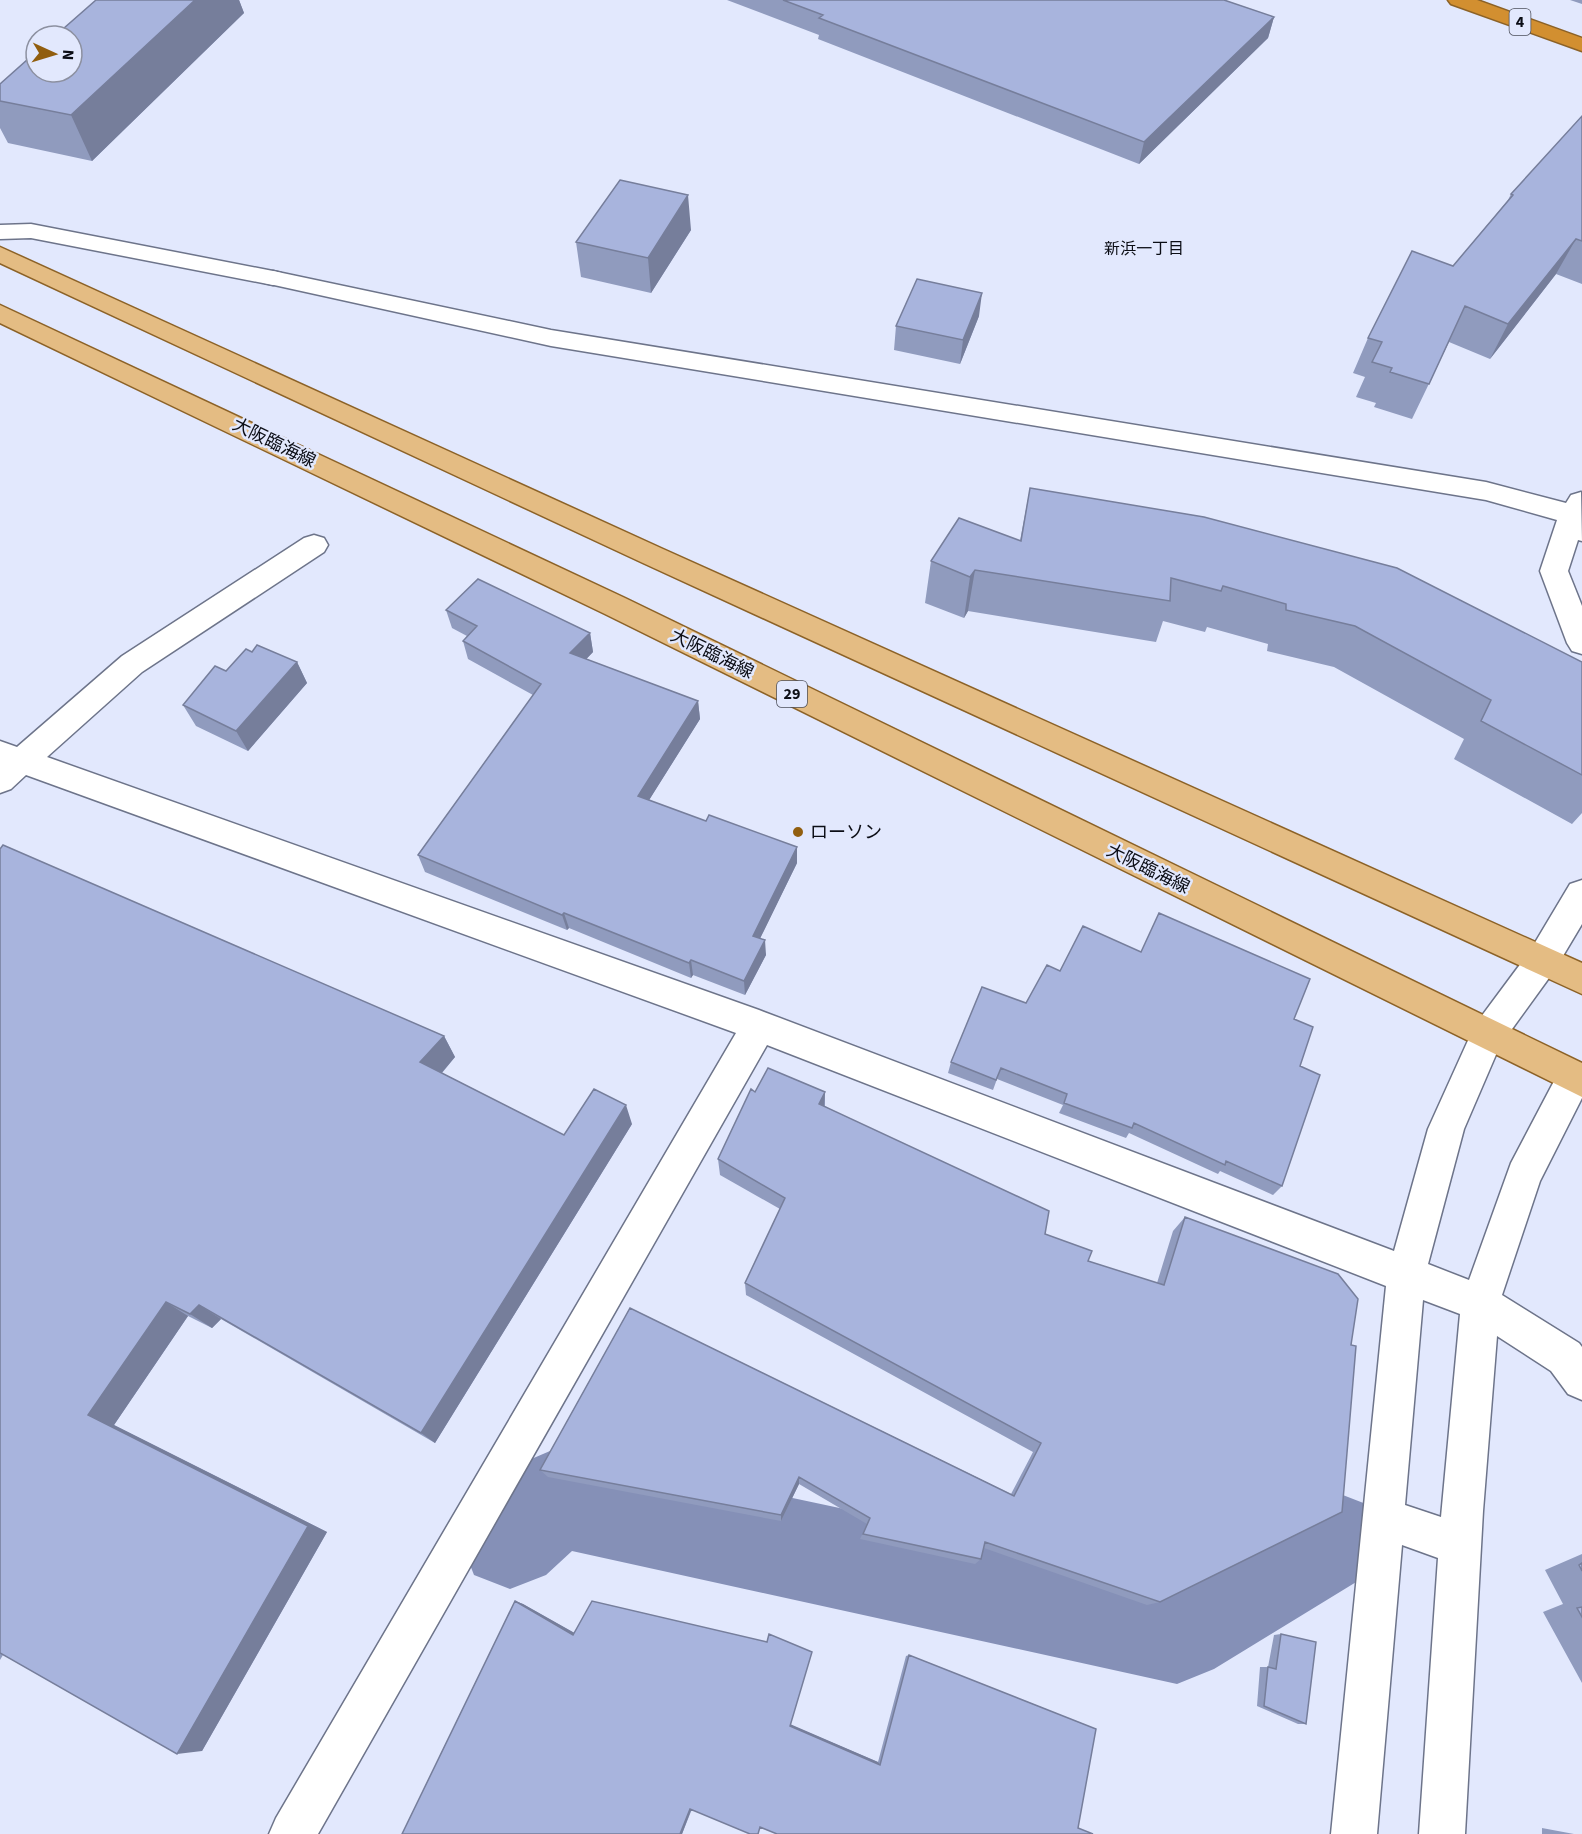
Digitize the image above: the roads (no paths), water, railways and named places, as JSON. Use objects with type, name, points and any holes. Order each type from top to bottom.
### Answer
[{"type":"highway","name":"4","points":[[1458,0],[1582,45]]},
{"type":"main road","points":[[0,254],[642,551],[1582,979]]},
{"type":"main road","name":"大阪臨海線","points":[[0,313],[615,606],[1487,1036],[1580,1075]]},
{"type":"street","points":[[0,232],[31,231],[273,278],[551,338],[1486,491],[1579,515],[1554,572],[1582,643]]},
{"type":"street","points":[[7,765],[132,664],[314,545]]},
{"type":"street","points":[[7,765],[759,1026],[1480,1303],[1565,1357],[1582,1380]]},
{"type":"street","points":[[1354,1834],[1406,1276],[1446,1129],[1487,1036],[1542,960],[1582,894]]},
{"type":"street","points":[[292,1834],[759,1026]]},
{"type":"street","points":[[1442,1834],[1460,1544],[1480,1303],[1524,1175],[1580,1075]]},
{"type":"street","points":[[1383,1518],[1460,1544]]},
{"type":"waterway","points":[[510,1539],[557,1498],[1177,1632],[1330,1540]]},
{"type":"place","name":"ローソン","points":[[798,832]]},
{"type":"district","name":"新浜一丁目","points":[[1144,249]]}]
